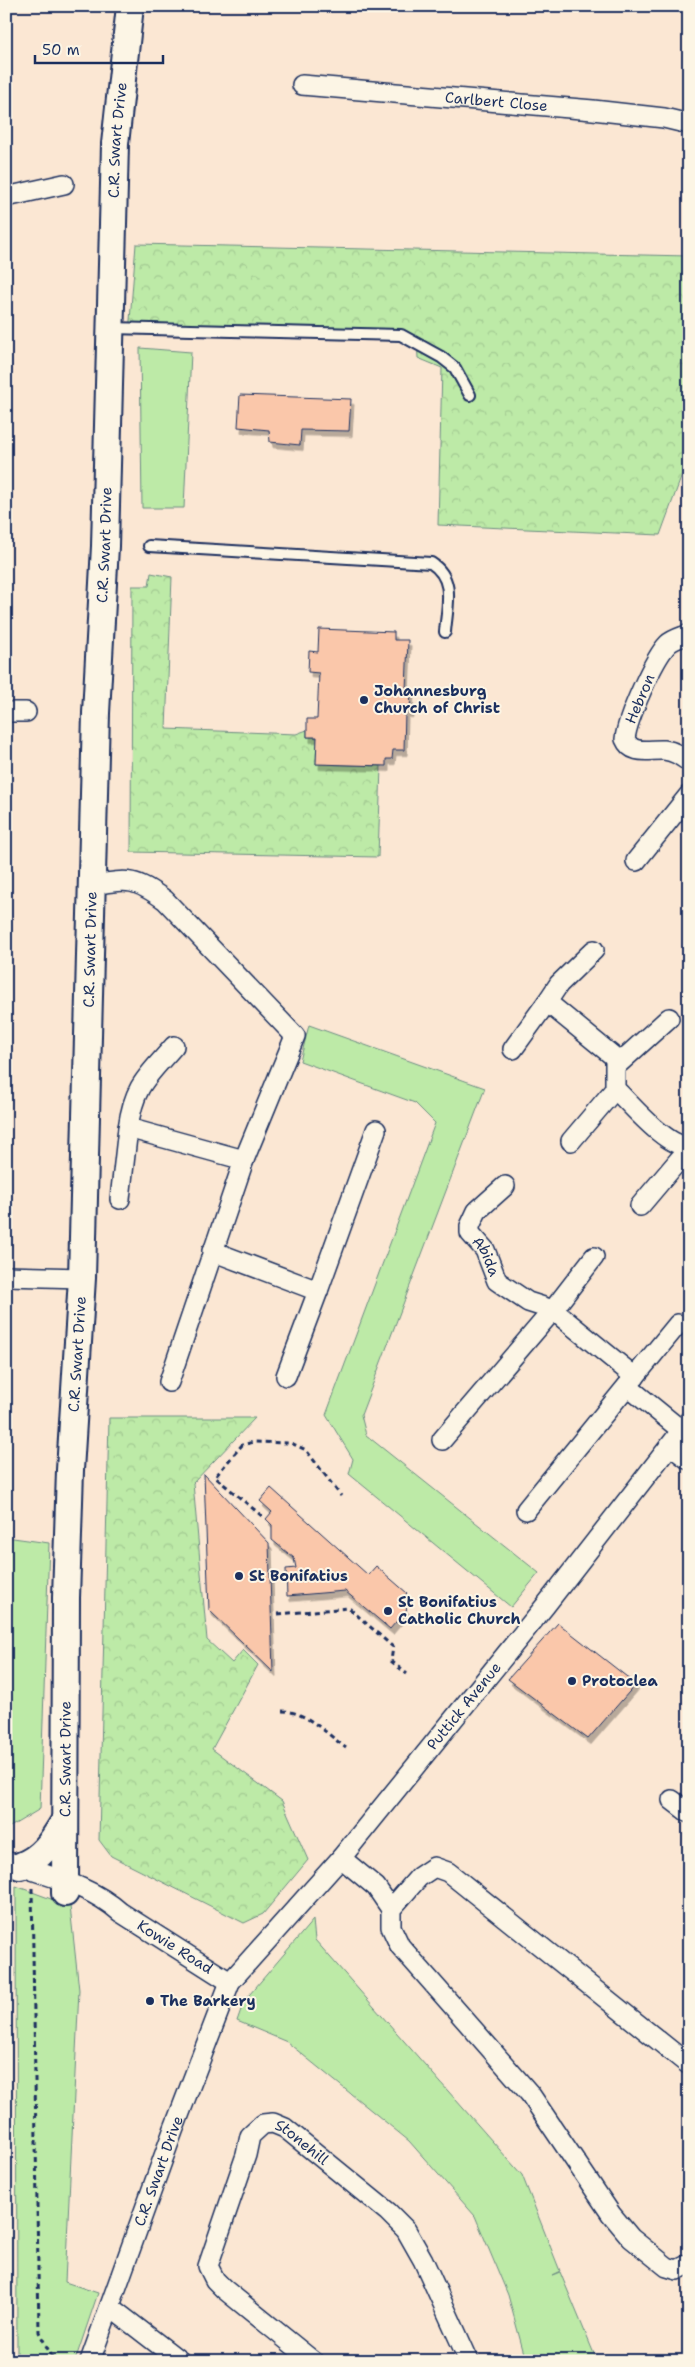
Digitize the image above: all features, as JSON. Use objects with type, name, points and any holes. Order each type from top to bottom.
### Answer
[{"type":"street","name":"C.R. Swart Drive","points":[[65,1887],[66,1598],[70,1470],[82,1278],[96,713],[105,546],[115,144],[130,6]]},
{"type":"street","name":"Carlbert Close","points":[[302,85],[593,110],[664,118],[689,124]]},
{"type":"street","points":[[6,197],[64,184]]},
{"type":"street","name":"Hebron","points":[[689,634],[670,642],[659,655],[629,720],[625,739],[629,745],[638,750],[671,751],[689,762]]},
{"type":"street","points":[[6,712],[26,712]]},
{"type":"street","points":[[636,860],[689,795]]},
{"type":"street","points":[[93,885],[127,880],[139,884],[165,900],[295,1036],[244,1160],[169,1382]]},
{"type":"street","points":[[513,1049],[559,984],[594,950]]},
{"type":"street","points":[[547,1002],[613,1056],[616,1066],[615,1089],[571,1141]]},
{"type":"street","points":[[616,1066],[668,1018]]},
{"type":"street","points":[[120,1199],[131,1109],[141,1084],[174,1046]]},
{"type":"street","points":[[615,1089],[667,1138],[682,1146],[689,1147]]},
{"type":"street","points":[[128,1128],[244,1160]]},
{"type":"street","points":[[286,1376],[376,1130]]},
{"type":"street","points":[[640,1206],[689,1147]]},
{"type":"street","name":"Abida","points":[[505,1186],[477,1211],[472,1219],[470,1232],[485,1250],[497,1281],[528,1302],[553,1310],[631,1382],[680,1432],[689,1460]]},
{"type":"street","points":[[212,1251],[318,1291]]},
{"type":"street","points":[[442,1440],[553,1310],[594,1257]]},
{"type":"street","points":[[6,1276],[82,1278]]},
{"type":"street","points":[[526,1510],[678,1324]]},
{"type":"street","name":"Puttick Avenue","points":[[230,1982],[341,1858],[680,1432]]},
{"type":"street","points":[[672,1800],[689,1813]]},
{"type":"street","points":[[16,1870],[31,1862],[48,1848],[65,1820]]},
{"type":"street","points":[[341,1858],[376,1888],[391,1909],[391,1927],[400,1946],[530,2094],[611,2214],[626,2232],[667,2268],[677,2270],[689,2264]]},
{"type":"street","points":[[391,1909],[426,1872],[434,1867],[448,1872],[689,2065]]},
{"type":"street","name":"Kowie Road","points":[[16,1870],[65,1887],[105,1898],[120,1912],[230,1982]]},
{"type":"street","name":"C.R. Swart Drive","points":[[90,2361],[173,2131],[230,1982]]},
{"type":"street","name":"Stonehill","points":[[313,2361],[224,2290],[215,2280],[208,2266],[246,2155],[250,2136],[262,2124],[273,2123],[285,2128],[388,2212],[406,2230],[418,2250],[470,2361]]},
{"type":"street","points":[[110,2307],[180,2361]]},
{"type":"lane","points":[[110,328],[401,335],[441,357],[455,368],[470,395]]},
{"type":"lane","points":[[149,546],[432,563],[444,574],[448,583],[445,632]]},
{"type":"path","points":[[262,1516],[215,1477],[242,1445],[254,1442],[291,1442],[306,1450],[341,1496]]},
{"type":"path","points":[[278,1614],[349,1608],[393,1647],[391,1661],[407,1674]]},
{"type":"path","points":[[282,1711],[296,1712],[346,1748]]},
{"type":"path","points":[[16,1870],[39,2332],[54,2361]]},
{"type":"green space","points":[[136,244],[689,256],[689,456],[660,535],[438,525],[442,368],[418,358],[417,341],[129,333]]},
{"type":"green space","points":[[140,348],[191,352],[184,508],[142,508]]},
{"type":"green space","points":[[151,573],[172,577],[166,729],[296,734],[307,730],[307,737],[317,737],[316,764],[381,766],[378,857],[131,852],[132,586],[149,586]]},
{"type":"green space","points":[[309,1025],[485,1088],[361,1415],[366,1435],[539,1573],[511,1607],[349,1474],[353,1459],[326,1415],[435,1123],[415,1103],[300,1061]]},
{"type":"green space","points":[[109,1418],[255,1418],[193,1483],[207,1640],[232,1663],[243,1650],[258,1665],[212,1749],[282,1801],[308,1860],[263,1914],[244,1923],[111,1856],[99,1840]]},
{"type":"green space","points":[[6,1537],[49,1543],[40,1809],[10,1827],[6,1825]]},
{"type":"green space","points":[[16,1886],[70,1906],[79,1990],[65,2282],[98,2293],[75,2361],[17,2361]]},
{"type":"green space","points":[[313,1920],[315,1940],[522,2175],[560,2271],[552,2275],[560,2272],[597,2361],[526,2361],[508,2295],[475,2216],[409,2141],[287,2042],[237,2021],[244,2001]]},
{"type":"building","points":[[240,395],[351,399],[349,431],[301,430],[300,445],[270,442],[269,430],[238,427]]},
{"type":"building","name":"Johannesburg Church of Christ","points":[[319,629],[394,632],[394,640],[408,640],[406,689],[411,689],[410,712],[405,712],[404,750],[393,750],[392,759],[386,759],[386,766],[316,764],[317,737],[307,737],[307,719],[317,719],[319,673],[308,672],[309,651],[318,652]]},
{"type":"building","name":"St Bonifatius","points":[[204,1474],[269,1543],[273,1672],[209,1610]]},
{"type":"building","points":[[271,1488],[368,1575],[376,1566],[407,1593],[399,1602],[407,1609],[390,1629],[345,1591],[287,1596],[286,1569],[296,1568],[294,1558],[272,1540],[272,1525],[266,1519],[272,1512],[260,1501]]},
{"type":"building","name":"Protoclea","points":[[558,1623],[636,1684],[588,1739],[508,1679]]},
{"type":"place","name":"Johannesburg Church of Christ","points":[[364,700]]},
{"type":"place","name":"St Bonifatius","points":[[239,1576]]},
{"type":"place","name":"St Bonifatius Catholic Church","points":[[388,1611]]},
{"type":"place","name":"Protoclea","points":[[572,1681]]},
{"type":"place","name":"The Barkery","points":[[150,2001]]}]
